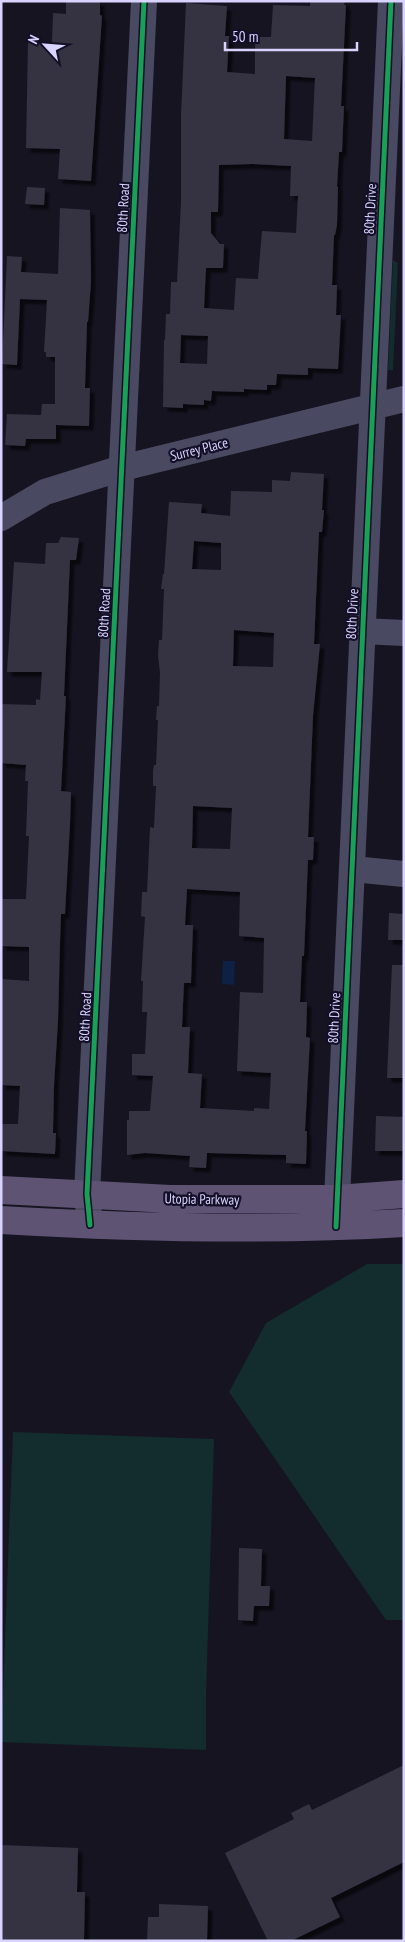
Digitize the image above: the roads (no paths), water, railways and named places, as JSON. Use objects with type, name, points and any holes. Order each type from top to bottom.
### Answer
[{"type":"main road","name":"Utopia Parkway","points":[[1,1190],[170,1199],[337,1199],[404,1194]]},
{"type":"main road","name":"Utopia Parkway","points":[[1,1220],[90,1225],[336,1227],[404,1223]]},
{"type":"street","name":"80th Road","points":[[90,1225],[87,1194],[144,1]]},
{"type":"street","name":"80th Drive","points":[[336,1227],[391,1]]},
{"type":"street","name":"Surrey Place","points":[[1,518],[44,492],[122,468],[404,399]]},
{"type":"street","points":[[362,631],[404,633]]},
{"type":"street","points":[[353,869],[404,874]]},
{"type":"water","points":[[223,961],[235,961],[234,985],[222,984]]}]
